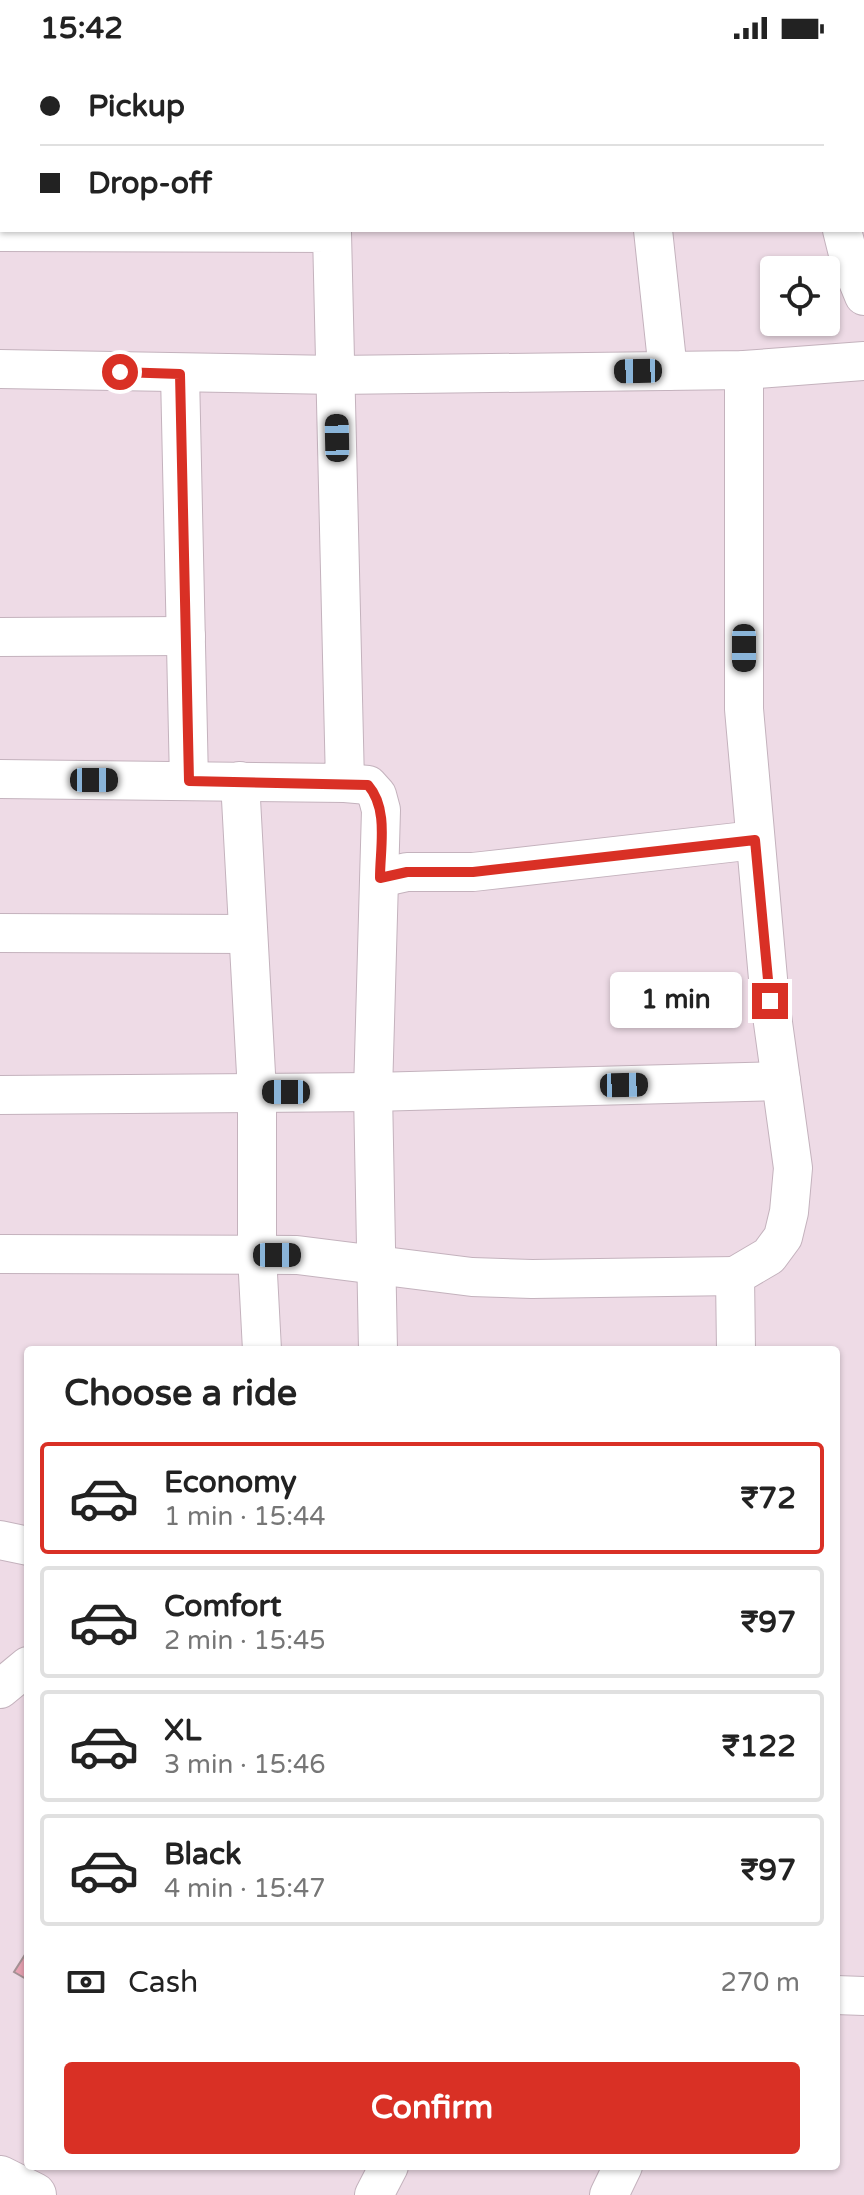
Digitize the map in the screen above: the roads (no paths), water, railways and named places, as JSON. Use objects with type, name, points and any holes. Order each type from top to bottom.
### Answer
[{"type":"main road","points":[[0,2178],[34,2195]]},
{"type":"street","points":[[332,232],[345,783]]},
{"type":"street","points":[[653,232],[668,371]]},
{"type":"street","points":[[842,232],[850,262],[864,296]]},
{"type":"street","points":[[0,369],[336,375],[744,370],[864,361]]},
{"type":"street","points":[[0,1254],[297,1255],[472,1277],[735,1276],[769,1256],[783,1237],[793,1168],[755,840],[744,709],[744,370]]},
{"type":"street","points":[[180,374],[189,781]]},
{"type":"street","points":[[0,637],[186,636]]},
{"type":"street","points":[[0,779],[345,783],[368,785],[377,795],[381,810],[373,1092],[378,1346]]},
{"type":"street","points":[[240,781],[257,1092],[257,1255],[262,1346]]},
{"type":"street","points":[[380,878],[407,872],[473,872],[755,840]]},
{"type":"street","points":[[0,933],[247,934]]},
{"type":"street","points":[[0,1095],[373,1092],[781,1081]]},
{"type":"street","points":[[735,1276],[736,1346]]},
{"type":"street","points":[[0,1540],[24,1545]]},
{"type":"street","points":[[0,1689],[24,1669]]},
{"type":"street","points":[[840,1995],[864,1996]]},
{"type":"street","points":[[374,2195],[387,2170]]},
{"type":"street","points":[[609,2195],[621,2170]]}]
